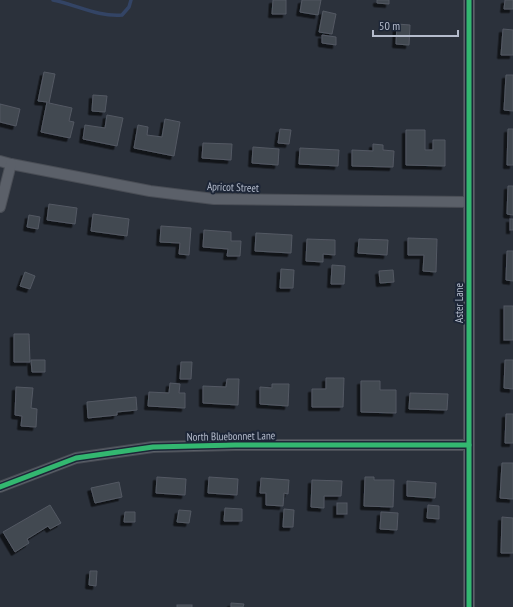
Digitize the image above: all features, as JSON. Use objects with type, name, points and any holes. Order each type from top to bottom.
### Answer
[{"type":"street","name":"Aster Lane","points":[[468,607],[469,0]]},
{"type":"street","name":"Apricot Street","points":[[0,161],[150,191],[214,199],[469,202]]},
{"type":"street","points":[[0,207],[10,164]]},
{"type":"street","name":"North Bluebonnet Lane","points":[[0,485],[76,458],[153,447],[235,445],[469,445]]},
{"type":"building","points":[[273,0],[286,0],[286,14],[272,14]]},
{"type":"building","points":[[302,0],[321,0],[318,15],[300,12]]},
{"type":"building","points":[[377,0],[389,0],[389,4],[377,3]]},
{"type":"building","points":[[505,0],[513,0],[513,9],[504,9]]},
{"type":"building","points":[[323,11],[336,14],[332,34],[319,32]]},
{"type":"building","points":[[397,24],[410,25],[409,45],[396,44]]},
{"type":"building","points":[[503,29],[513,30],[513,55],[501,55]]},
{"type":"building","points":[[322,35],[336,37],[336,45],[322,43]]},
{"type":"building","points":[[44,72],[55,74],[49,103],[72,108],[69,121],[74,122],[70,138],[41,132],[47,102],[38,101]]},
{"type":"building","points":[[506,75],[513,75],[513,111],[504,110]]},
{"type":"building","points":[[93,95],[107,96],[105,112],[92,111]]},
{"type":"building","points":[[0,104],[20,109],[16,126],[0,122]]},
{"type":"building","points":[[107,115],[123,118],[117,146],[83,139],[85,125],[105,128]]},
{"type":"building","points":[[165,119],[180,122],[174,156],[134,148],[138,125],[148,127],[147,135],[162,137]]},
{"type":"building","points":[[280,129],[291,130],[289,144],[278,143]]},
{"type":"building","points":[[508,129],[513,129],[513,165],[507,165]]},
{"type":"building","points":[[406,130],[425,130],[425,150],[433,150],[433,140],[445,140],[445,166],[406,165]]},
{"type":"building","points":[[203,143],[232,144],[231,160],[202,158]]},
{"type":"building","points":[[373,144],[383,145],[383,150],[394,151],[393,167],[352,166],[352,150],[373,151]]},
{"type":"building","points":[[253,147],[279,149],[278,165],[252,163]]},
{"type":"building","points":[[300,148],[339,150],[338,166],[299,164]]},
{"type":"building","points":[[508,186],[513,186],[513,215],[507,214]]},
{"type":"building","points":[[49,204],[77,208],[75,224],[47,220]]},
{"type":"building","points":[[93,214],[129,219],[127,236],[91,231]]},
{"type":"building","points":[[29,215],[40,217],[38,229],[27,227]]},
{"type":"building","points":[[510,219],[513,219],[513,230],[510,230]]},
{"type":"building","points":[[161,226],[191,228],[189,255],[179,254],[180,243],[160,242]]},
{"type":"building","points":[[204,230],[231,232],[231,241],[241,241],[240,256],[227,256],[228,249],[203,247]]},
{"type":"building","points":[[256,233],[292,235],[291,253],[255,251]]},
{"type":"building","points":[[408,238],[437,239],[436,272],[423,271],[424,255],[408,255]]},
{"type":"building","points":[[307,239],[335,240],[335,255],[323,254],[323,262],[306,261]]},
{"type":"building","points":[[359,239],[388,240],[387,255],[358,253]]},
{"type":"building","points":[[507,251],[513,251],[513,281],[506,280]]},
{"type":"building","points":[[332,265],[345,266],[344,284],[331,284]]},
{"type":"building","points":[[281,269],[294,270],[293,288],[280,288]]},
{"type":"building","points":[[393,270],[394,282],[380,283],[379,271]]},
{"type":"building","points":[[25,272],[35,276],[30,289],[20,286]]},
{"type":"building","points":[[504,306],[513,306],[513,340],[504,340]]},
{"type":"building","points":[[14,334],[29,334],[30,362],[14,362]]},
{"type":"building","points":[[31,360],[45,360],[45,372],[32,372]]},
{"type":"building","points":[[505,360],[513,360],[513,389],[504,388]]},
{"type":"building","points":[[181,362],[192,362],[191,379],[180,379]]},
{"type":"building","points":[[326,378],[344,378],[343,407],[312,407],[312,389],[326,389]]},
{"type":"building","points":[[227,379],[239,379],[238,405],[203,403],[203,386],[226,387]]},
{"type":"building","points":[[361,381],[380,381],[380,390],[396,390],[396,413],[361,412]]},
{"type":"building","points":[[170,383],[180,384],[179,393],[185,393],[185,408],[148,406],[149,392],[169,393]]},
{"type":"building","points":[[272,384],[289,384],[288,406],[260,404],[260,387],[272,388]]},
{"type":"building","points":[[16,387],[33,388],[31,408],[37,409],[36,427],[21,426],[22,416],[15,415]]},
{"type":"building","points":[[410,393],[448,394],[447,410],[409,409]]},
{"type":"building","points":[[136,397],[137,410],[117,412],[117,415],[88,418],[87,402]]},
{"type":"building","points":[[506,414],[513,414],[513,443],[505,443]]},
{"type":"building","points":[[502,463],[513,463],[513,499],[500,498]]},
{"type":"building","points":[[157,477],[186,479],[185,495],[156,493]]},
{"type":"building","points":[[209,477],[238,479],[237,495],[208,493]]},
{"type":"building","points":[[365,477],[374,477],[374,480],[394,480],[393,507],[364,506]]},
{"type":"building","points":[[261,478],[289,480],[288,494],[284,493],[283,506],[266,505],[266,493],[260,493]]},
{"type":"building","points":[[312,480],[342,481],[341,496],[324,496],[324,508],[311,507]]},
{"type":"building","points":[[407,481],[436,483],[435,498],[407,496]]},
{"type":"building","points":[[119,482],[122,497],[95,503],[91,488]]},
{"type":"building","points":[[337,503],[347,503],[347,514],[337,514]]},
{"type":"building","points":[[50,505],[61,523],[50,529],[48,526],[27,539],[29,543],[15,552],[3,532]]},
{"type":"building","points":[[428,505],[439,506],[439,519],[427,518]]},
{"type":"building","points":[[225,508],[242,509],[242,521],[224,521]]},
{"type":"building","points":[[284,509],[294,510],[293,527],[283,527]]},
{"type":"building","points":[[179,510],[191,511],[189,523],[177,522]]},
{"type":"building","points":[[125,512],[135,512],[135,522],[124,522]]},
{"type":"building","points":[[381,512],[398,513],[397,530],[380,529]]},
{"type":"building","points":[[502,517],[513,518],[513,553],[501,553]]},
{"type":"building","points":[[90,571],[97,571],[96,586],[89,585]]},
{"type":"building","points":[[231,603],[244,604],[243,607],[231,607]]},
{"type":"building","points":[[177,605],[192,605],[192,607],[177,607]]},
{"type":"waterway","points":[[53,0],[96,12],[113,15],[122,15],[129,7],[131,0]]},
{"type":"cycle path","points":[[469,0],[469,607]]},
{"type":"cycle path","points":[[0,487],[76,458],[153,447],[235,445],[469,445]]}]
